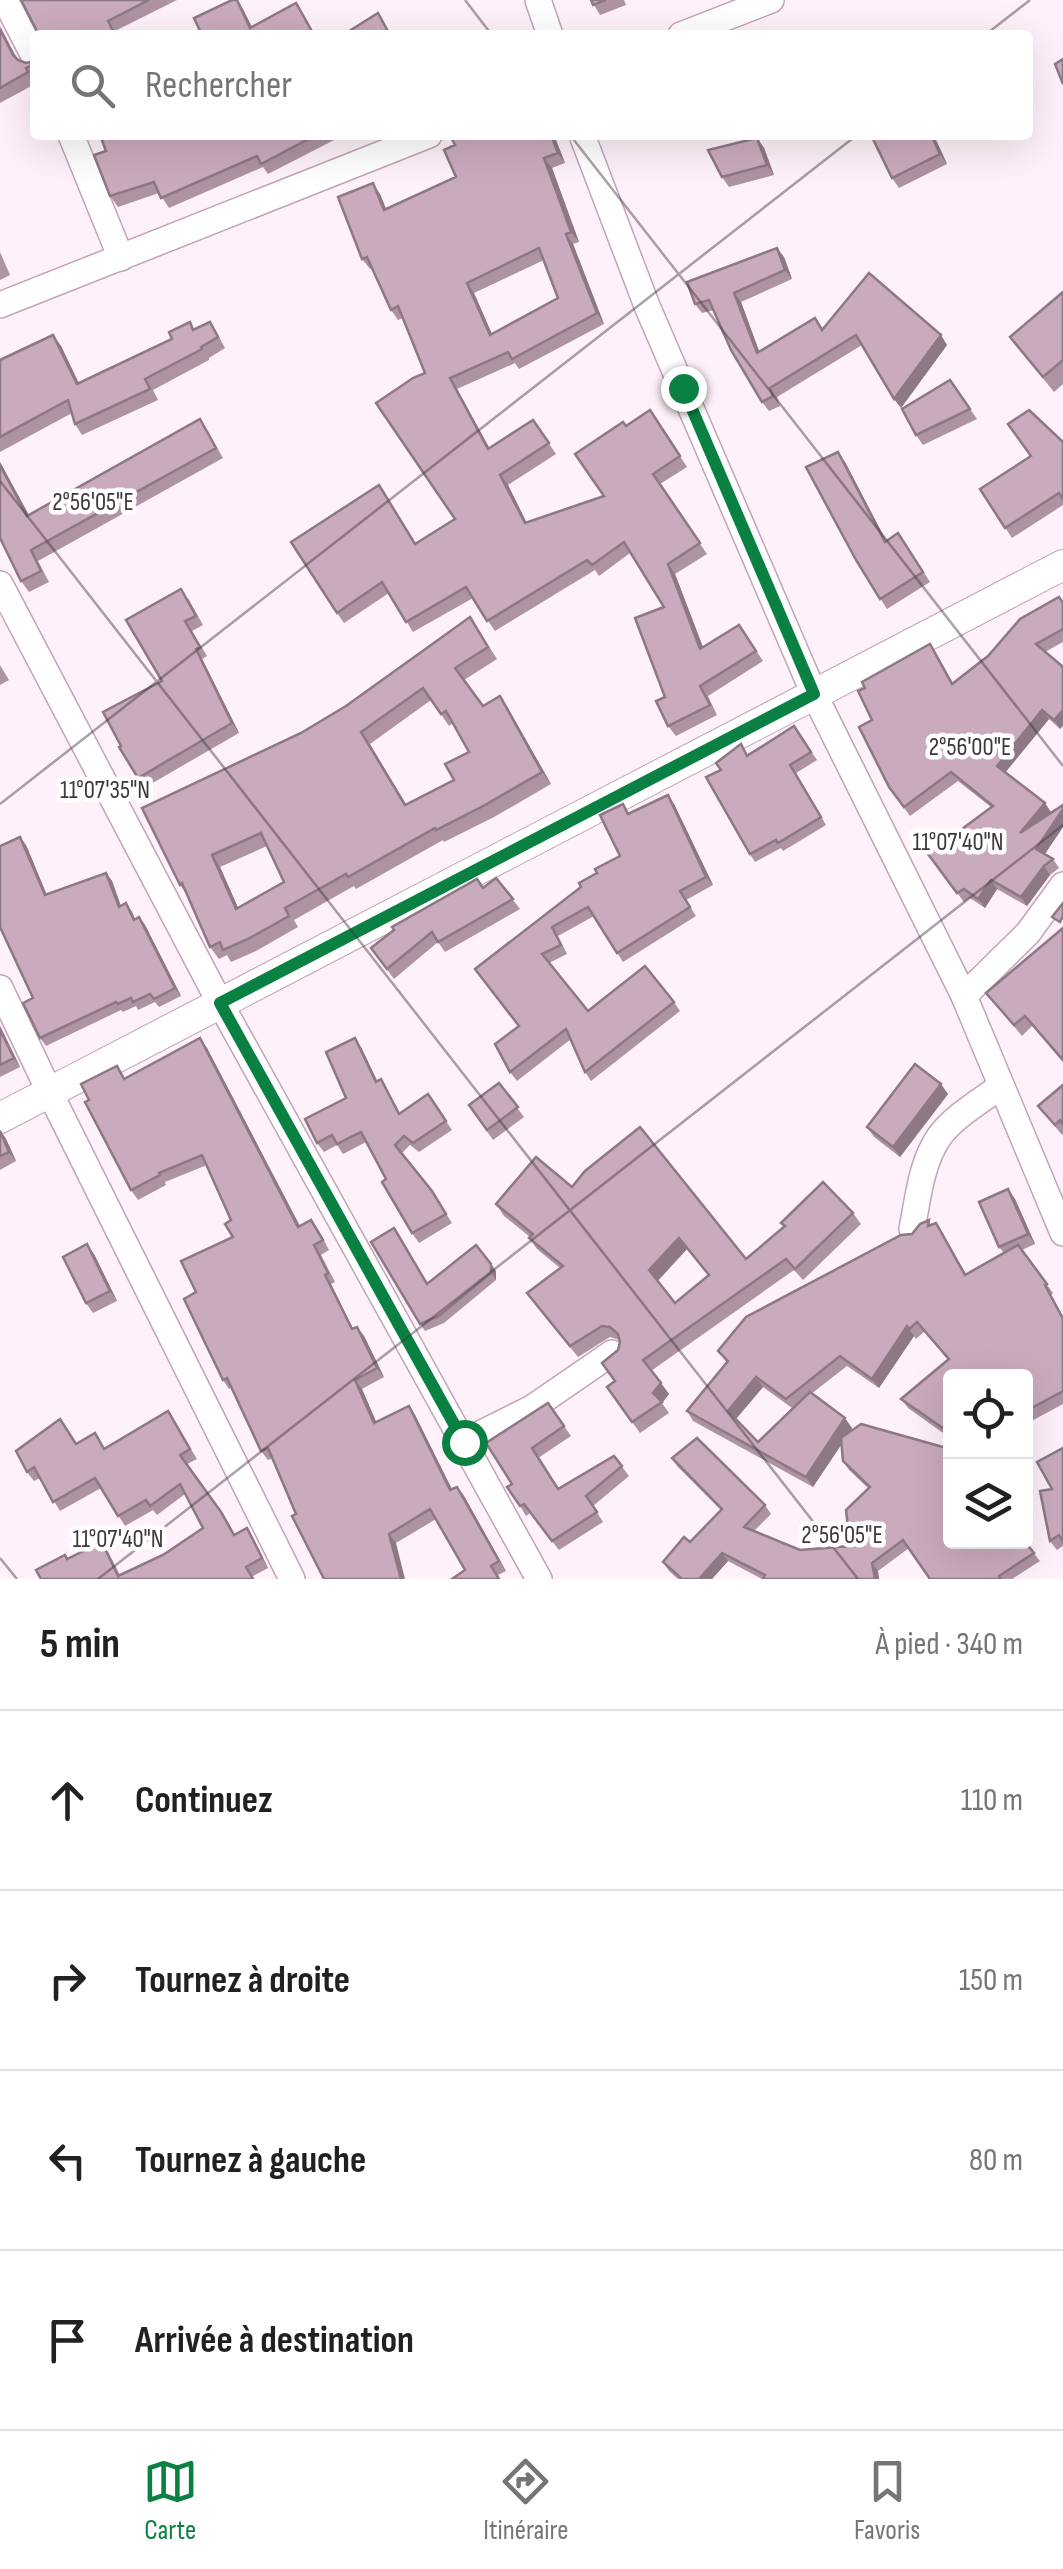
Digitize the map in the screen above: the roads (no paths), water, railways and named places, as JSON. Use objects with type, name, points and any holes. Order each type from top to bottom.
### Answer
[{"type":"street","points":[[4,0],[30,49]]},
{"type":"street","points":[[538,0],[548,30]]},
{"type":"street","points":[[694,30],[770,0]]},
{"type":"street","points":[[73,140],[122,258]]},
{"type":"street","points":[[0,305],[417,140]]},
{"type":"street","points":[[584,140],[647,306],[814,694],[964,996],[1063,1234]]},
{"type":"street","points":[[0,1118],[1063,565]]},
{"type":"street","points":[[0,584],[220,1003],[539,1579]]},
{"type":"street","points":[[964,996],[1028,934],[1063,885]]},
{"type":"street","points":[[0,988],[292,1579]]},
{"type":"street","points":[[912,1230],[930,1155],[938,1138],[1002,1086]]},
{"type":"street","points":[[464,1442],[532,1408],[612,1353]]}]
